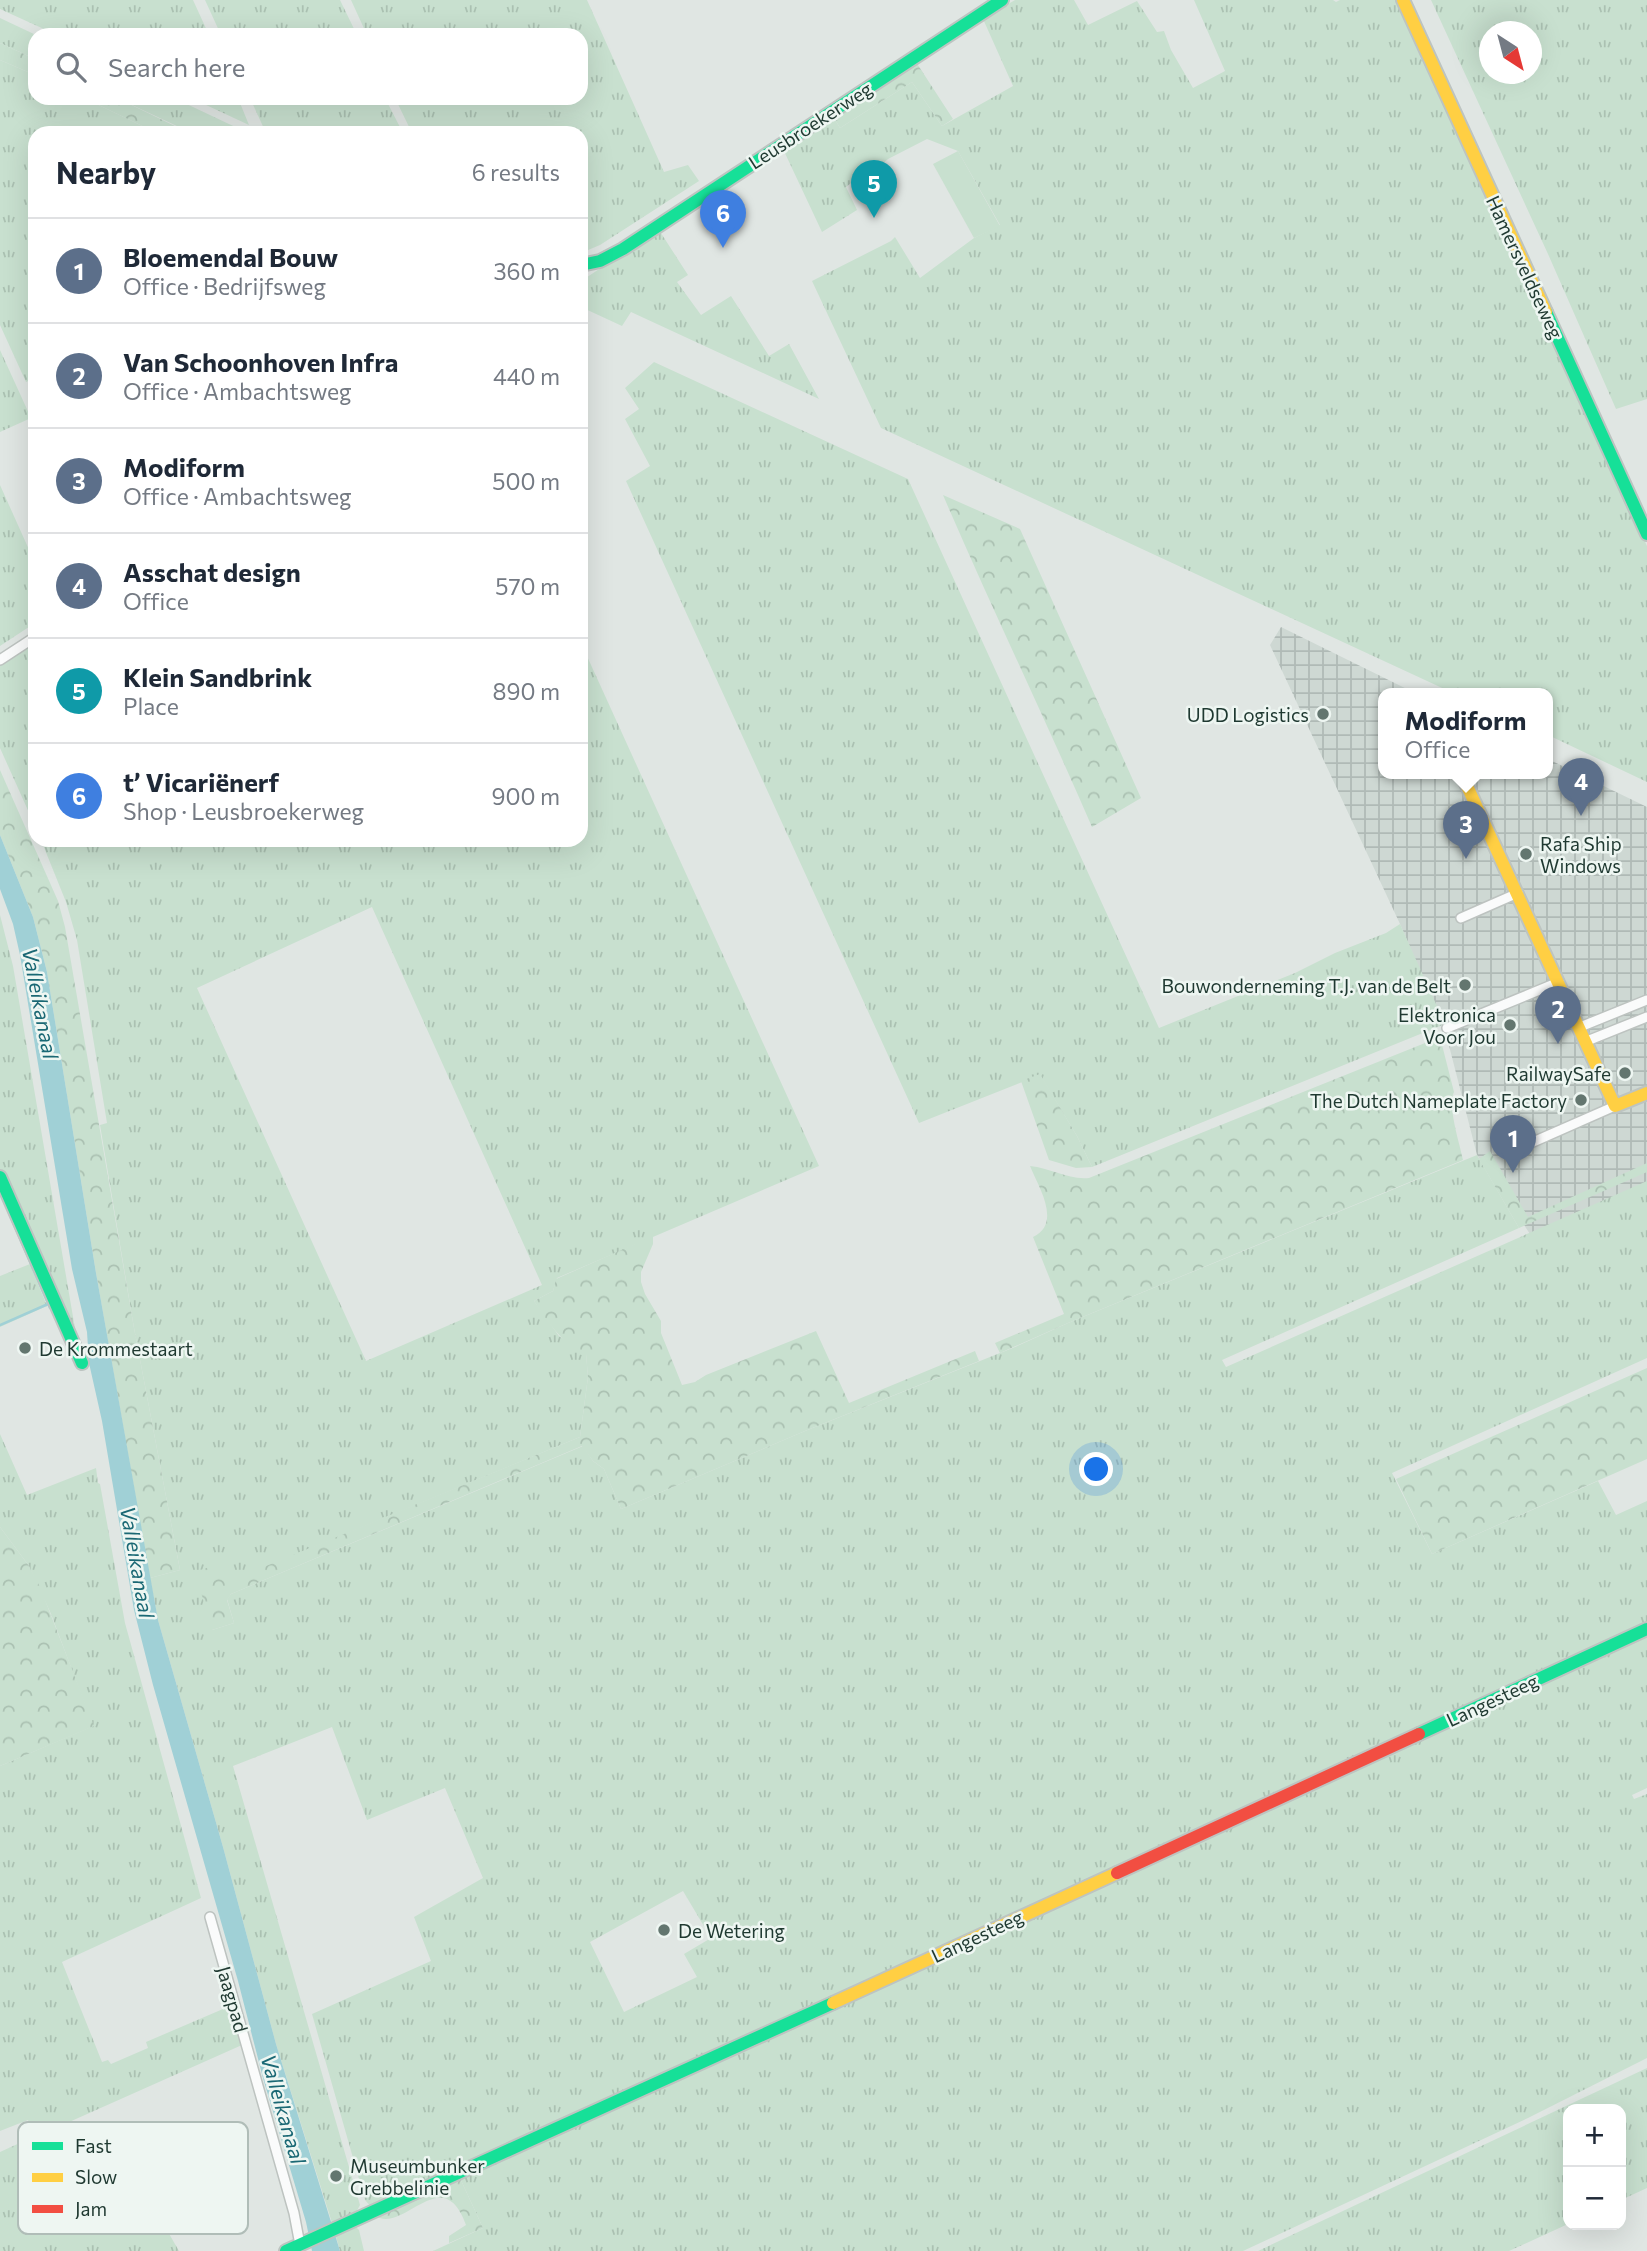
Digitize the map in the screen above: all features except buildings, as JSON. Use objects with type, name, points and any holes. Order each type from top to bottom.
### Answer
[{"type":"street","name":"Leusbroekerweg","points":[[588,264],[600,261],[623,248],[1002,0]]},
{"type":"street","name":"Hamersveldseweg","points":[[1403,0],[1647,534]]},
{"type":"street","points":[[0,660],[28,642]]},
{"type":"street","points":[[1464,779],[1587,1041],[1615,1107]]},
{"type":"street","points":[[1461,918],[1518,893]]},
{"type":"street","points":[[1447,1028],[1559,982]]},
{"type":"street","points":[[1580,1027],[1647,1000]]},
{"type":"street","points":[[1587,1041],[1647,1017]]},
{"type":"street","points":[[1515,1150],[1647,1093]]},
{"type":"street","points":[[0,1177],[61,1319],[82,1360]]},
{"type":"street","name":"Langesteeg","points":[[286,2251],[701,2064],[1647,1629]]},
{"type":"street","name":"Jaagpad","points":[[210,1917],[303,2243]]},
{"type":"shaded area","points":[[1281,627],[1405,688],[1378,688],[1378,779],[1553,779],[1553,761],[1647,807],[1647,1184],[1530,1234],[1477,1155],[1444,1026],[1400,924],[1270,645]]},
{"type":"green space","points":[[0,0],[193,0],[206,28],[42,28],[0,9]]},
{"type":"green space","points":[[205,0],[340,0],[354,28],[218,28]]},
{"type":"green space","points":[[351,0],[587,0],[664,172],[688,165],[699,181],[588,250],[588,126],[409,126],[398,105],[588,105],[588,28],[364,28]]},
{"type":"green space","points":[[1015,0],[1074,0],[1088,25],[1137,1],[1157,32],[1164,31],[1171,50],[1193,88],[1225,71],[1194,0],[1395,0],[1647,546],[1647,782],[1553,737],[1553,688],[1442,688],[881,428],[812,281],[895,237],[920,278],[974,238],[1000,225],[958,151],[927,139],[880,166],[870,165],[859,170],[860,176],[846,187],[857,210],[822,232],[783,149],[833,116],[840,128],[912,82],[942,126],[1013,86],[983,19]]},
{"type":"green space","points":[[1431,0],[1647,0],[1647,399],[1616,409]]},
{"type":"green space","points":[[0,18],[28,31],[28,56],[0,43]]},
{"type":"green space","points":[[0,43],[28,56],[28,72],[0,60]]},
{"type":"green space","points":[[0,60],[28,72],[28,105],[99,105],[142,126],[28,126],[28,381],[26,382],[0,325]]},
{"type":"green space","points":[[916,62],[953,119],[942,126],[912,82],[840,128],[833,116]]},
{"type":"green space","points":[[99,105],[131,105],[175,126],[142,126]]},
{"type":"green space","points":[[132,105],[189,105],[233,126],[177,126]]},
{"type":"green space","points":[[206,105],[241,105],[249,125]]},
{"type":"green space","points":[[253,105],[389,105],[399,126],[263,126]]},
{"type":"green space","points":[[958,151],[1000,226],[974,238],[933,164]]},
{"type":"green space","points":[[659,230],[688,275],[677,282],[701,315],[731,296],[769,356],[789,344],[819,399],[631,312],[622,326],[588,310],[588,276]]},
{"type":"green space","points":[[0,350],[28,411],[28,419],[0,432]]},
{"type":"green space","points":[[654,362],[908,479],[1159,1028],[1295,973],[1335,953],[1386,933],[1400,924],[1445,1024],[1092,1167],[1077,1136],[1040,1075],[919,1123],[626,481],[650,466],[625,419],[639,409],[625,388]]},
{"type":"green space","points":[[0,485],[28,547],[28,628],[0,646]]},
{"type":"green space","points":[[943,495],[1020,529],[1141,798],[1092,827],[980,579]]},
{"type":"green space","points":[[28,647],[28,810],[0,748],[0,666]]},
{"type":"green space","points":[[588,658],[819,1166],[557,1278],[553,1291],[534,1301],[559,1336],[586,1353],[588,1377],[580,1437],[227,1583],[212,1630],[234,1623],[227,1599],[231,1594],[583,1446],[593,1461],[604,1469],[621,1509],[1477,1155],[1519,1228],[1222,1360],[1226,1367],[1647,1181],[1647,1358],[1392,1473],[1432,1554],[1598,1481],[1616,1515],[1647,1501],[1647,1624],[372,2208],[365,2200],[312,2014],[431,1961],[414,1917],[483,1878],[445,1788],[367,1820],[332,1727],[233,1766],[360,2205],[354,2216],[333,2226],[276,2044],[158,1620],[150,1578],[180,1570],[134,1328],[100,1125],[107,1123],[77,940],[66,902],[44,847],[588,847]],"holes":[[[372,907],[542,1285],[366,1361],[197,988]],[[683,1891],[711,1938],[684,1954],[697,1977],[624,2012],[590,1942]]]},
{"type":"green space","points":[[0,770],[28,833],[28,847],[34,847],[58,901],[65,927],[134,1328],[180,1570],[150,1578],[96,1273],[47,972],[33,917],[0,835]]},
{"type":"green space","points":[[0,915],[13,966],[78,1346],[0,1169]]},
{"type":"green space","points":[[1440,1037],[1454,1092],[1453,1115],[1463,1160],[1000,1353],[995,1343],[1064,1314],[1033,1237],[1042,1231],[1047,1214],[1043,1194],[1030,1166],[1089,1178]]},
{"type":"green space","points":[[1040,1074],[1092,1167],[1076,1168],[1049,1160],[1021,1081]]},
{"type":"green space","points":[[1490,1151],[1528,1217],[1647,1163],[1647,1172],[1519,1228],[1479,1159]]},
{"type":"green space","points":[[653,1236],[653,1244],[641,1272],[641,1282],[661,1321],[661,1333],[682,1385],[816,1331],[849,1403],[975,1351],[979,1361],[621,1509],[604,1469],[593,1461],[582,1446],[231,1594],[227,1600],[234,1623],[212,1630],[195,1572],[218,1564],[227,1582],[580,1437],[588,1377],[586,1354],[581,1355],[561,1337],[534,1301],[553,1291],[556,1279]]},
{"type":"green space","points":[[30,1264],[47,1306],[0,1327],[0,1276]]},
{"type":"green space","points":[[1647,1368],[1647,1459],[1432,1554],[1396,1479]]},
{"type":"green space","points":[[0,1434],[27,1495],[96,1468],[125,1623],[201,1898],[62,1962],[102,2062],[108,2060],[111,2064],[148,2048],[146,2042],[230,2006],[242,2045],[69,2122],[28,2120],[0,2131],[0,1766],[93,1726],[51,1614],[29,1566],[0,1527]]},
{"type":"green space","points":[[0,1527],[29,1566],[40,1587],[94,1726],[0,1766]]},
{"type":"green space","points":[[1647,1634],[1647,1788],[1632,1795],[1634,1799],[1647,1794],[1647,2058],[1528,2118],[1243,2251],[433,2251],[483,2228],[459,2176]]},
{"type":"green space","points":[[1647,2068],[1647,2188],[1626,2198],[1626,2104],[1570,2104]]},
{"type":"green space","points":[[1563,2108],[1563,2226],[1509,2251],[1258,2251]]},
{"type":"green space","points":[[18,2144],[18,2234],[169,2234],[179,2251],[0,2251],[0,2152]]},
{"type":"green space","points":[[459,2176],[483,2228],[449,2243],[449,2236],[466,2225],[456,2207],[446,2199],[434,2199],[397,2217],[385,2219],[374,2215]]},
{"type":"green space","points":[[354,2225],[359,2230],[364,2251],[340,2251],[335,2233]]},
{"type":"water","name":"Valleikanaal","points":[[0,835],[33,917],[47,972],[96,1273],[158,1620],[276,2044],[340,2251],[312,2251],[134,1610],[102,1421],[89,1363],[87,1332],[72,1269],[20,955],[13,924],[0,889]]},
{"type":"waterway","points":[[9,1213],[50,1308]]},
{"type":"waterway","points":[[0,1325],[48,1304]]},
{"type":"traffic: fast","points":[[588,264],[600,261],[623,249],[1002,0]]},
{"type":"traffic: fast","points":[[1546,312],[1647,534]]},
{"type":"traffic: fast","points":[[0,1177],[82,1363]]},
{"type":"traffic: fast","points":[[1419,1734],[1647,1629]]},
{"type":"traffic: fast","points":[[286,2251],[833,2003]]},
{"type":"traffic: slow","points":[[1403,0],[1546,312]]},
{"type":"traffic: slow","points":[[1464,779],[1615,1106],[1647,1093]]},
{"type":"traffic: slow","points":[[833,2003],[1117,1873]]},
{"type":"traffic: jam","points":[[1117,1873],[1419,1734]]},
{"type":"place","name":"Klein Sandbrink","points":[[874,218]]},
{"type":"place","name":"t’ Vicariënerf","points":[[723,248]]},
{"type":"place","name":"UDD Logistics","points":[[1323,714]]},
{"type":"place","name":"Asschat design","points":[[1581,816]]},
{"type":"place","name":"Rafa Ship Windows","points":[[1526,854]]},
{"type":"place","name":"Modiform","points":[[1466,859]]},
{"type":"place","name":"Bouwonderneming T.J. van de Belt","points":[[1465,985]]},
{"type":"place","name":"Elektronica Voor Jou","points":[[1510,1025]]},
{"type":"place","name":"Van Schoonhoven Infra","points":[[1558,1044]]},
{"type":"place","name":"RailwaySafe","points":[[1625,1073]]},
{"type":"place","name":"The Dutch Nameplate Factory","points":[[1581,1100]]},
{"type":"place","name":"Bloemendal Bouw","points":[[1513,1173]]},
{"type":"place","name":"De Krommestaart","points":[[25,1348]]},
{"type":"place","name":"De Wetering","points":[[664,1930]]},
{"type":"place","name":"Museumbunker Grebbelinie","points":[[336,2176]]}]
